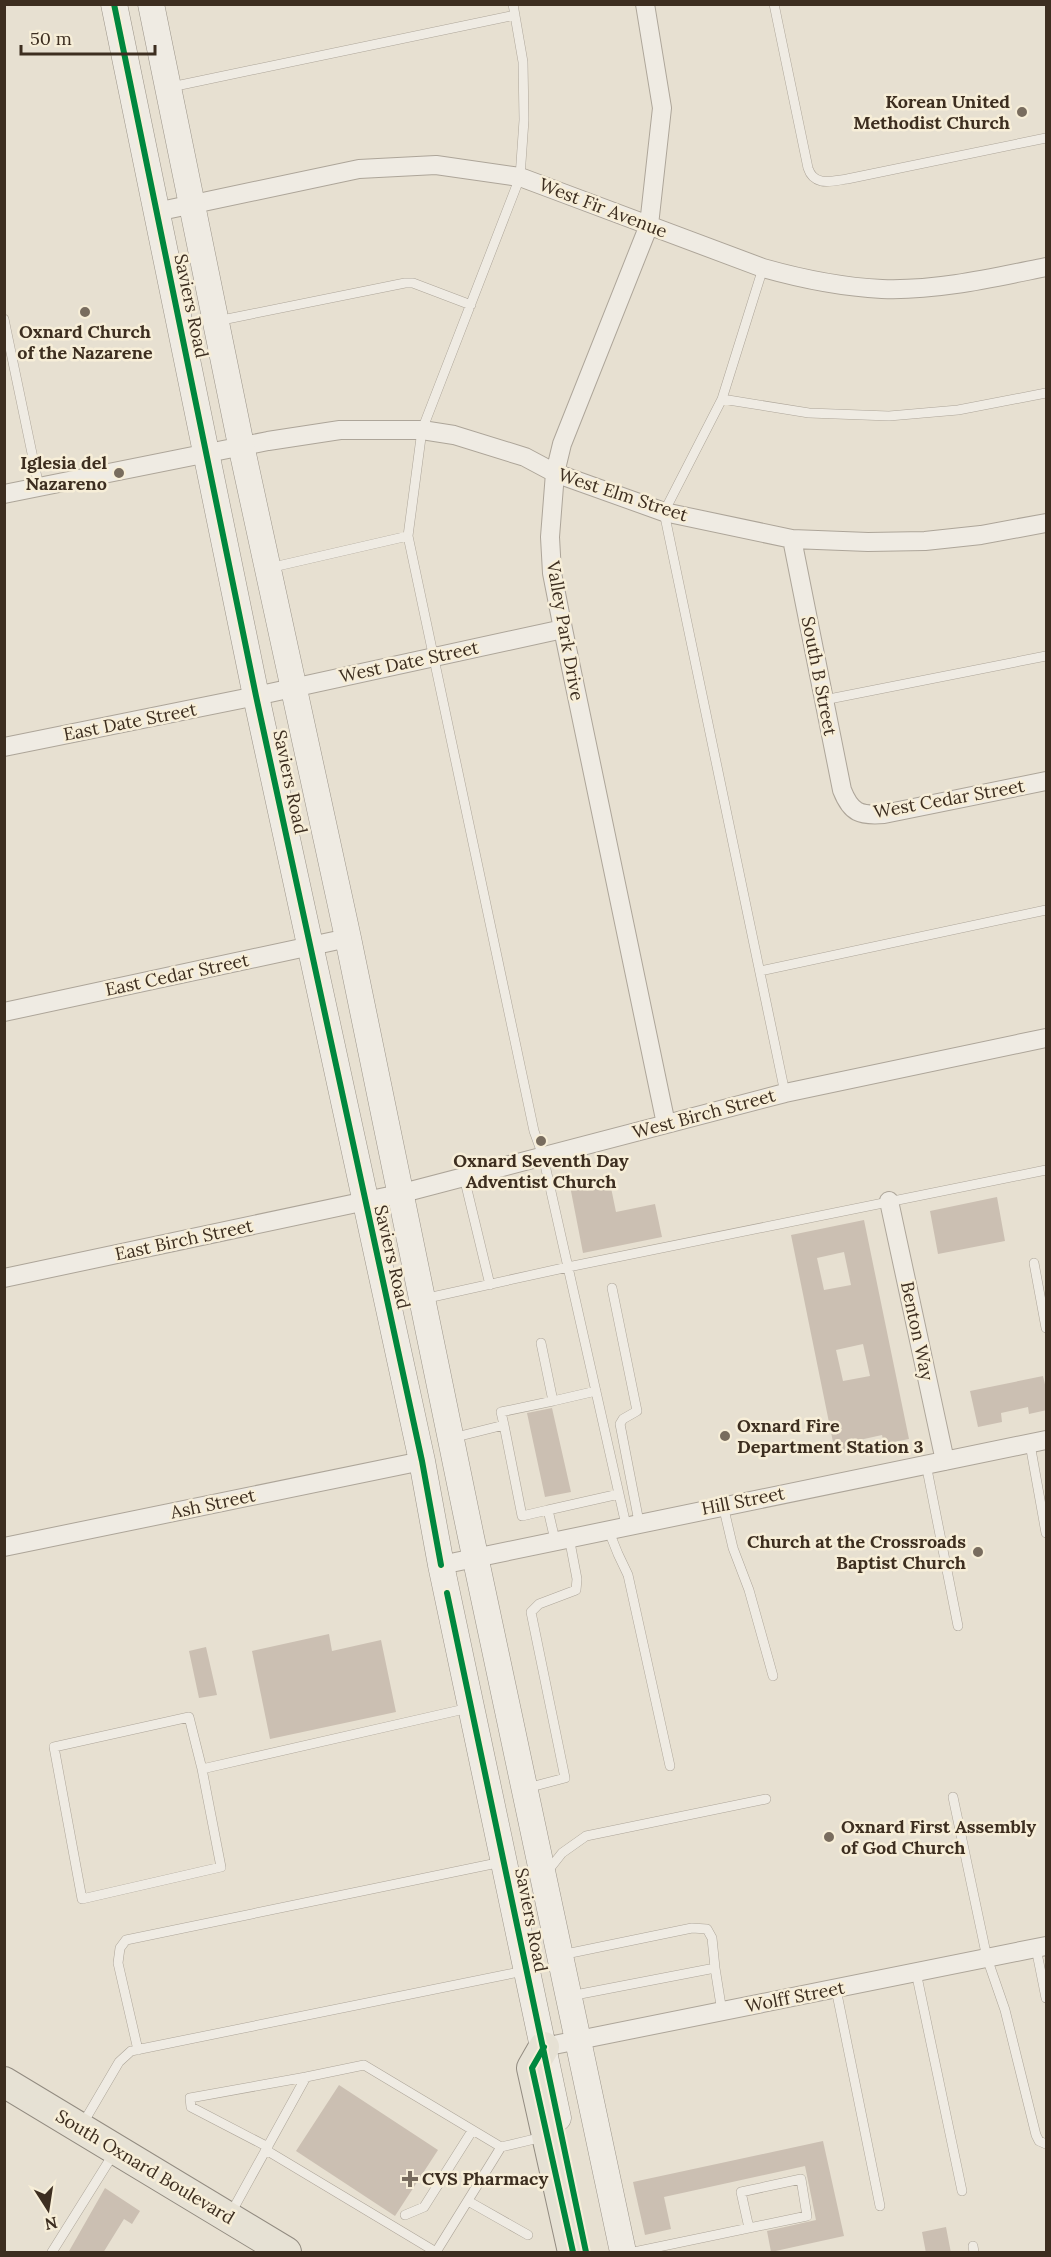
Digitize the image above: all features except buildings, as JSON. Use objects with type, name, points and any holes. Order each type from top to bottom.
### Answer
[{"type":"main road","name":"Saviers Road","points":[[114,4],[256,696],[422,1461],[441,1564],[544,2047]]},
{"type":"main road","name":"Saviers Road","points":[[151,4],[215,322],[292,688],[348,938],[450,1438],[623,2253]]},
{"type":"main road","points":[[544,2047],[532,2068],[554,2135],[586,2253]]},
{"type":"main road","name":"South Oxnard Boulevard","points":[[4,2082],[285,2253]]},
{"type":"main road","points":[[554,2135],[573,2253]]},
{"type":"street","name":"Valley Park Drive","points":[[645,4],[662,108],[649,225],[562,444],[555,473],[550,537],[552,573],[563,629],[666,1124]]},
{"type":"street","name":"West Fir Avenue","points":[[156,212],[359,169],[436,165],[520,177],[763,268],[802,279],[883,289],[932,288],[977,282],[1047,267]]},
{"type":"street","name":"West Elm Street","points":[[4,494],[241,445],[340,430],[422,430],[454,435],[515,454],[555,473],[664,512],[792,539],[868,542],[925,541],[1047,523]]},
{"type":"street","name":"South B Street","points":[[792,539],[842,790],[853,810]]},
{"type":"street","name":"West Date Street","points":[[256,696],[563,629]]},
{"type":"street","name":"East Date Street","points":[[4,747],[256,696]]},
{"type":"street","name":"West Cedar Street","points":[[853,810],[871,815],[884,814],[1047,781]]},
{"type":"street","name":"East Cedar Street","points":[[4,1012],[348,938]]},
{"type":"street","name":"West Birch Street","points":[[364,1202],[785,1093],[1047,1038]]},
{"type":"street","name":"Benton Way","points":[[889,1201],[945,1461]]},
{"type":"street","name":"East Birch Street","points":[[4,1278],[364,1202]]},
{"type":"street","name":"Hill Street","points":[[441,1564],[1038,1442]]},
{"type":"street","name":"Ash Street","points":[[4,1547],[422,1461]]},
{"type":"street","name":"Wolff Street","points":[[544,2047],[1042,1947]]},
{"type":"lane","points":[[513,4],[523,62],[524,85],[520,177],[422,430],[408,536],[534,1131],[543,1156],[620,1494],[624,1526]]},
{"type":"lane","points":[[774,4],[808,168],[811,176],[816,179],[826,183],[1047,138]]},
{"type":"lane","points":[[168,88],[515,15]]},
{"type":"lane","points":[[763,268],[722,399],[664,512],[785,1093]]},
{"type":"lane","points":[[215,322],[405,283],[413,283],[471,305]]},
{"type":"lane","points":[[4,319],[39,487]]},
{"type":"lane","points":[[722,399],[808,413],[889,416],[958,410],[1047,393]]},
{"type":"lane","points":[[267,569],[408,536]]},
{"type":"lane","points":[[824,700],[1047,656]]},
{"type":"lane","points":[[760,971],[1047,910]]},
{"type":"lane","points":[[422,1300],[568,1267],[1047,1170]]},
{"type":"lane","points":[[464,1177],[490,1285]]},
{"type":"lane","points":[[1034,1263],[1047,1328]]},
{"type":"lane","points":[[612,1288],[637,1411],[623,1419],[620,1424],[624,1526],[618,1554],[628,1575],[670,1766]]},
{"type":"lane","points":[[541,1342],[553,1401]]},
{"type":"lane","points":[[596,1391],[501,1412],[522,1516],[620,1494]]},
{"type":"lane","points":[[450,1438],[504,1425]]},
{"type":"lane","points":[[1038,1442],[1047,1533]]},
{"type":"lane","points":[[926,1464],[958,1626]]},
{"type":"lane","points":[[723,1506],[733,1548],[749,1590],[773,1676]]},
{"type":"lane","points":[[525,1788],[565,1778],[531,1612],[538,1604],[576,1590],[577,1579],[548,1510]]},
{"type":"lane","points":[[202,1769],[471,1707]]},
{"type":"lane","points":[[189,1718],[202,1769],[221,1867],[82,1899],[54,1746],[189,1718]]},
{"type":"lane","points":[[953,1797],[987,1958],[1005,2010],[1036,2134],[1040,2141],[1047,2144]]},
{"type":"lane","points":[[544,1876],[562,1853],[586,1836],[766,1799]]},
{"type":"lane","points":[[138,2050],[118,1963],[120,1948],[126,1940],[504,1862]]},
{"type":"lane","points":[[561,1955],[692,1928],[707,1929],[712,1938],[722,2012]]},
{"type":"lane","points":[[1042,1947],[1047,1998]]},
{"type":"lane","points":[[570,1996],[715,1968]]},
{"type":"lane","points":[[80,2128],[119,2062],[131,2051],[526,1971]]},
{"type":"lane","points":[[916,1972],[962,2191]]},
{"type":"lane","points":[[836,1989],[880,2206]]},
{"type":"lane","points":[[501,2147],[436,2252],[267,2149],[191,2107],[190,2098],[364,2065],[501,2147],[554,2135]]},
{"type":"lane","points":[[229,2218],[306,2077]]},
{"type":"lane","points":[[405,2215],[424,2207],[472,2131]]},
{"type":"lane","points":[[52,2253],[116,2150]]},
{"type":"lane","points":[[634,2253],[807,2216],[801,2179],[741,2192],[749,2228]]},
{"type":"lane","points":[[468,2201],[528,2235]]},
{"type":"lane","points":[[380,2219],[392,2218]]},
{"type":"cycle path","points":[[114,4],[256,696],[422,1461],[441,1565]]},
{"type":"cycle path","points":[[447,1593],[586,2252]]},
{"type":"cycle path","points":[[544,2047],[532,2068],[573,2252]]},
{"type":"place","name":"Korean United Methodist Church","points":[[1022,112]]},
{"type":"place","name":"Oxnard Church of the Nazarene","points":[[85,312]]},
{"type":"place","name":"Iglesia del Nazareno","points":[[119,473]]},
{"type":"place","name":"Oxnard Seventh Day Adventist Church","points":[[541,1141]]},
{"type":"place","name":"Oxnard Fire Department Station 3","points":[[725,1436]]},
{"type":"place","name":"Church at the Crossroads Baptist Church","points":[[978,1552]]},
{"type":"place","name":"Oxnard First Assembly of God Church","points":[[829,1837]]},
{"type":"place","name":"CVS Pharmacy","points":[[410,2179]]}]
